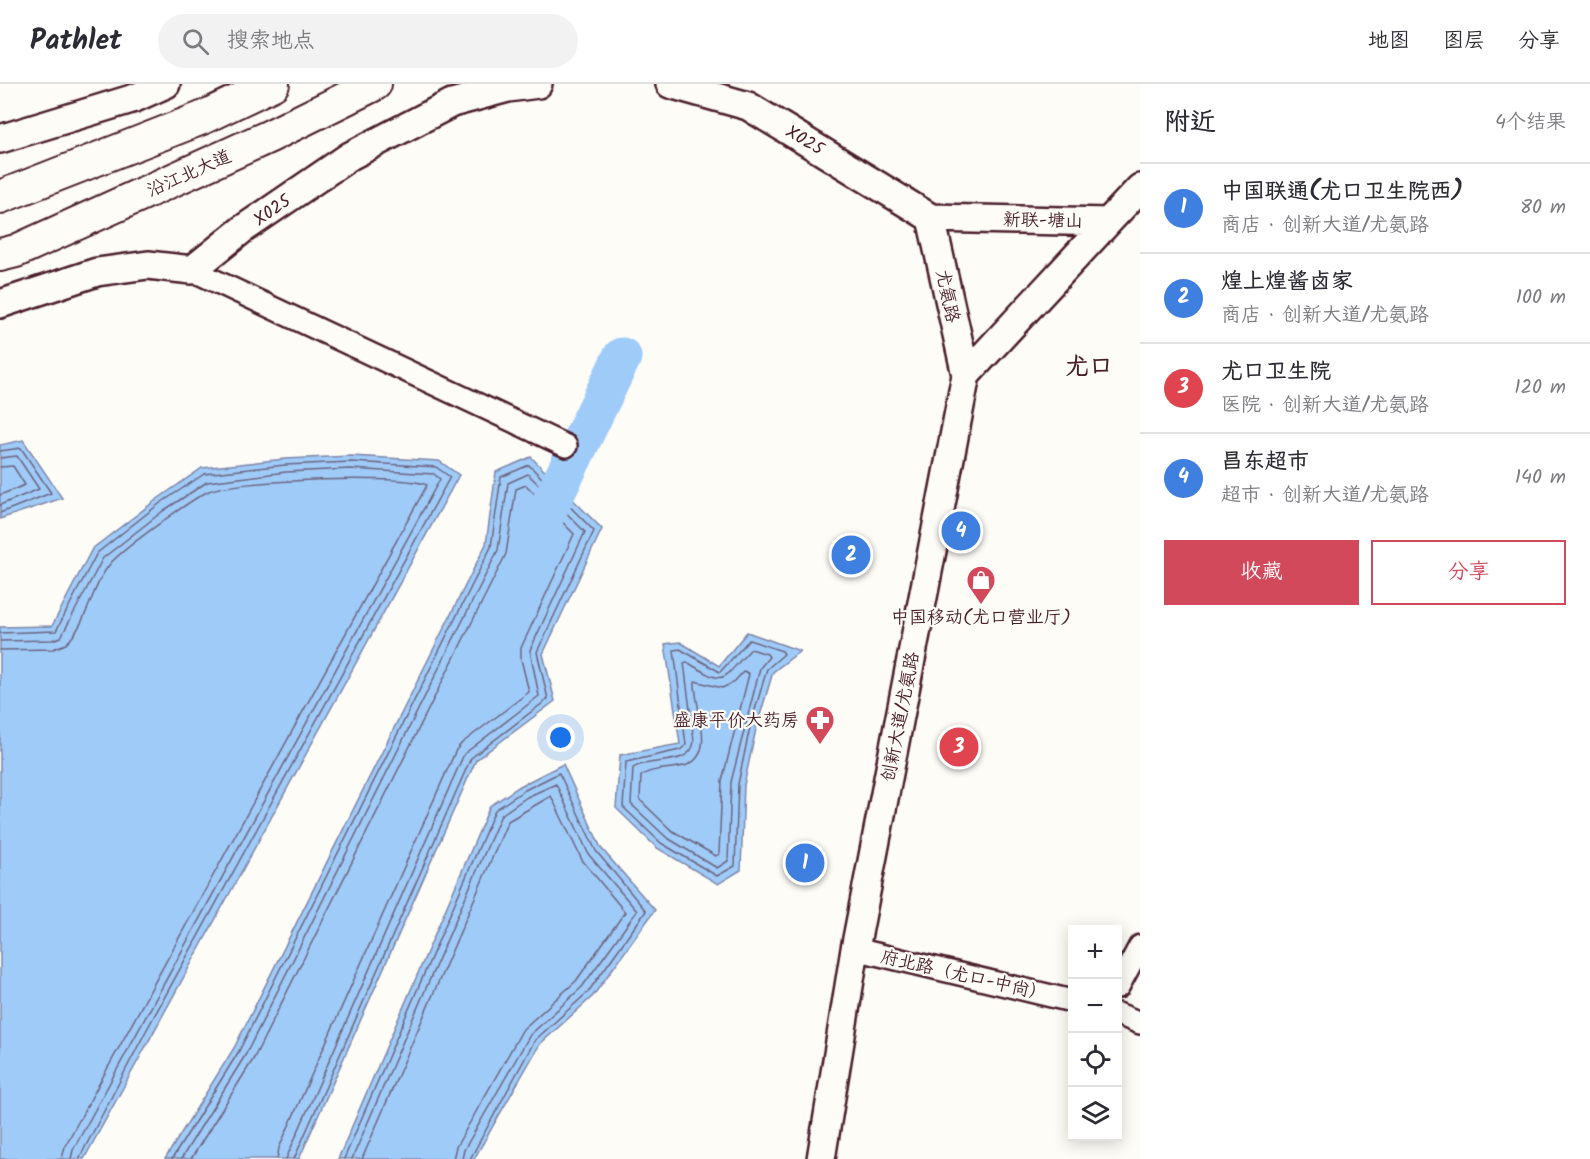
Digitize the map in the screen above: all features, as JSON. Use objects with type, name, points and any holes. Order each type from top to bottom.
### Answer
[{"type":"highway","points":[[0,196],[202,118],[273,84]]},
{"type":"highway","name":"沿江北大道","points":[[0,255],[16,251],[270,136],[375,84]]},
{"type":"main road","points":[[0,138],[135,98],[166,84]]},
{"type":"main road","name":"X025","points":[[192,270],[243,229],[350,156],[452,104],[508,88],[538,84]]},
{"type":"main road","name":"X025","points":[[670,84],[748,106],[931,218]]},
{"type":"main road","name":"新联-塘山","points":[[931,218],[1108,222],[1140,188]]},
{"type":"main road","name":"尤氨路","points":[[931,218],[966,375]]},
{"type":"main road","points":[[966,375],[1108,222]]},
{"type":"main road","points":[[0,304],[97,272],[148,264],[192,270]]},
{"type":"main road","name":"创新大道/尤氨路","points":[[820,1159],[855,949],[966,375]]},
{"type":"street","points":[[192,270],[566,446]]},
{"type":"street","points":[[1122,980],[1140,946]]},
{"type":"street","name":"府北路（尤口-中尚）","points":[[855,949],[1068,1000]]},
{"type":"street","points":[[1122,1016],[1140,1023]]},
{"type":"water","points":[[23,440],[62,498],[0,519],[0,445]]},
{"type":"water","points":[[351,456],[439,461],[459,475],[84,1159],[0,1159],[0,627],[52,626],[92,549],[202,468],[285,459]]},
{"type":"water","points":[[531,457],[602,529],[543,654],[555,701],[476,760],[299,1159],[165,1159],[234,1048],[486,544],[496,472]]},
{"type":"water","points":[[747,632],[800,651],[773,672],[756,729],[744,785],[741,870],[718,884],[657,848],[616,808],[620,755],[680,744],[665,644],[680,642],[719,666]]},
{"type":"water","points":[[563,764],[601,848],[655,910],[593,996],[540,1044],[474,1159],[338,1159],[490,806],[520,786]]},
{"type":"waterway","points":[[536,534],[622,357]]},
{"type":"place","name":"昌东超市","points":[[961,531]]},
{"type":"place","name":"煌上煌酱卤家","points":[[851,555]]},
{"type":"place","name":"中国移动(尤口营业厅)","points":[[981,606]]},
{"type":"place","name":"盛康平价大药房","points":[[820,746]]},
{"type":"place","name":"尤口卫生院","points":[[959,747]]},
{"type":"place","name":"中国联通(尤口卫生院西)","points":[[805,863]]},
{"type":"district","name":"尤口","points":[[1089,366]]}]
